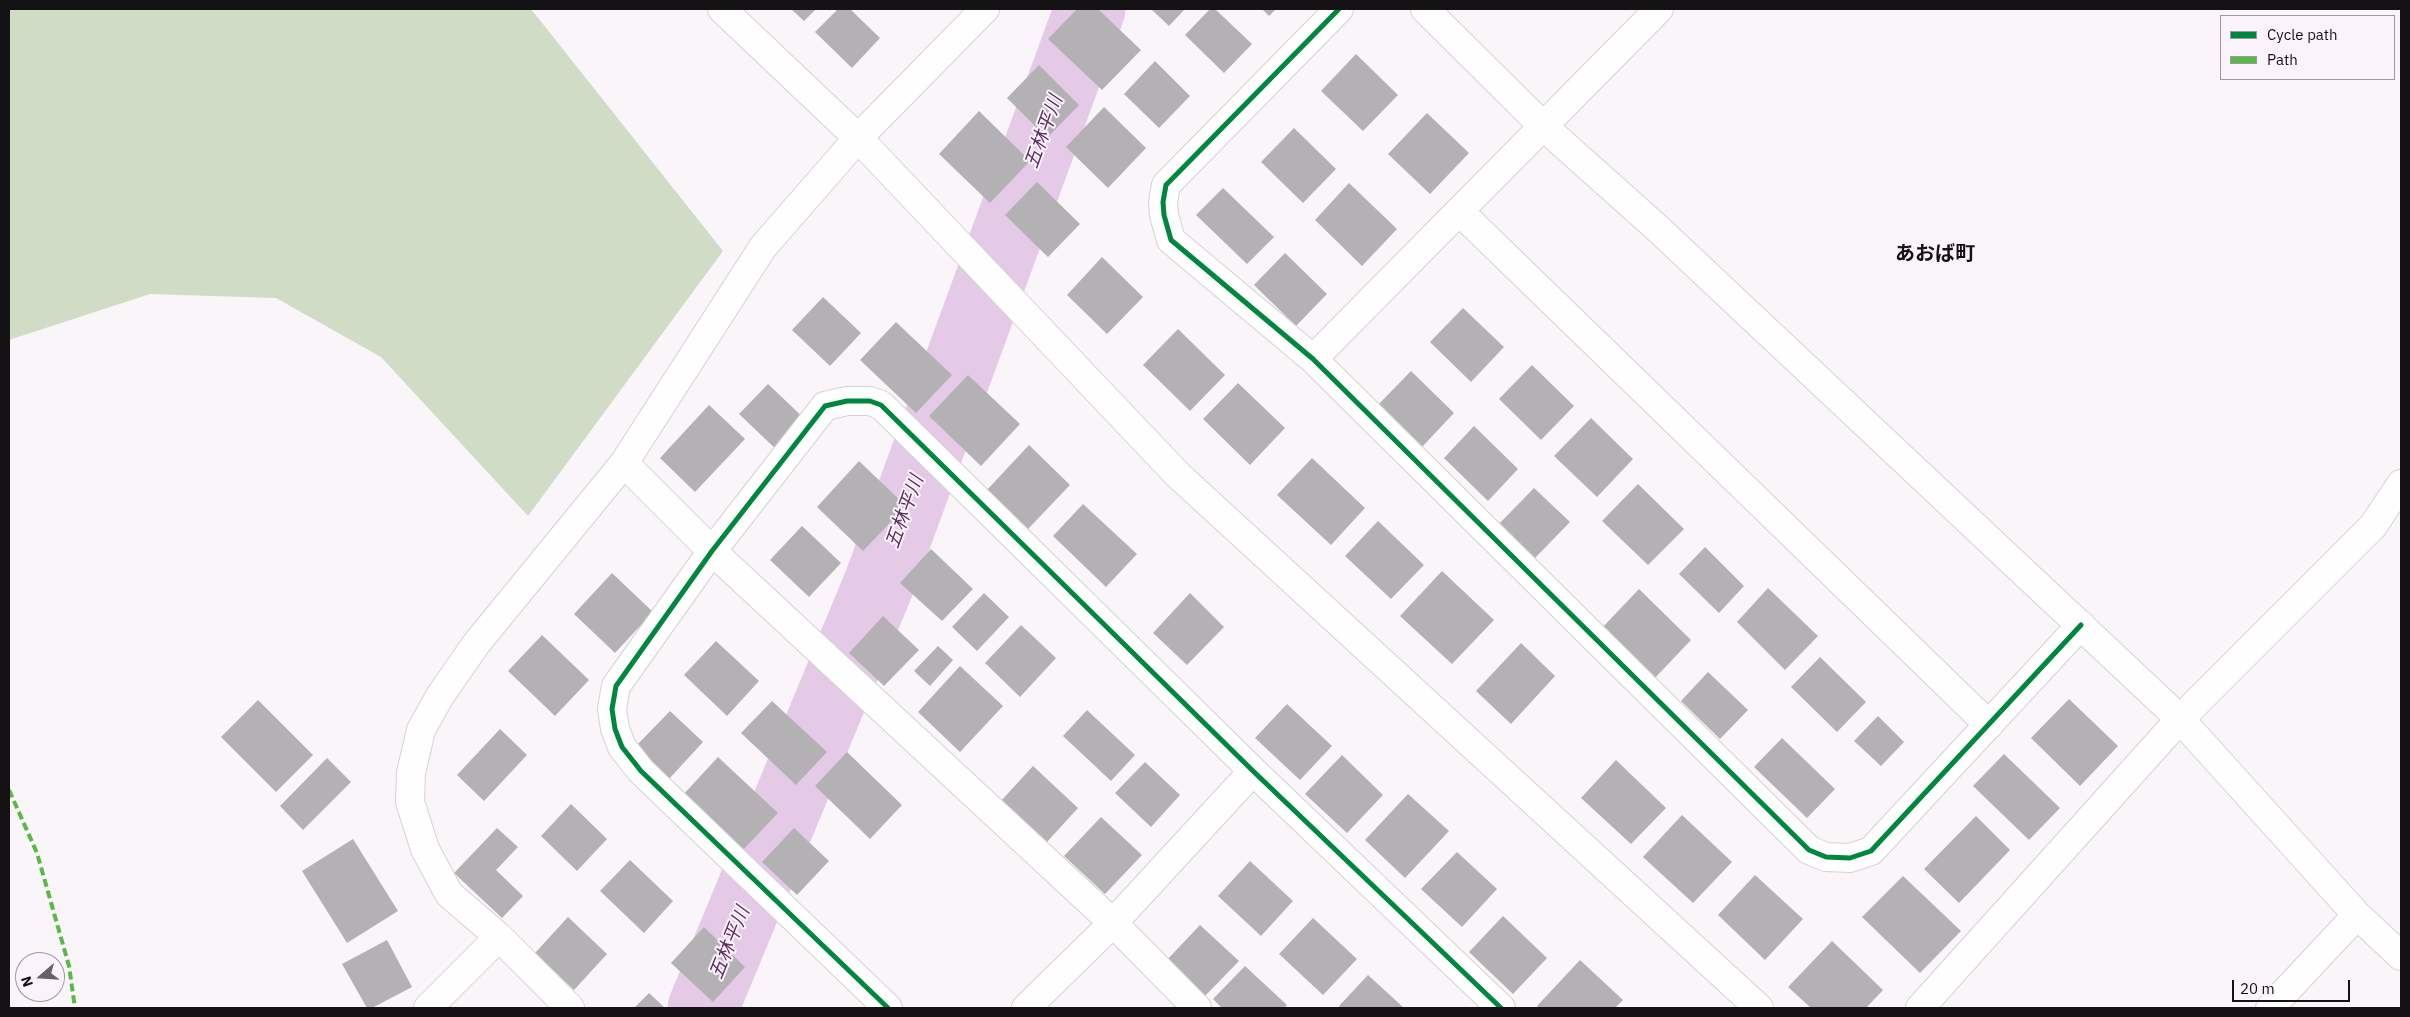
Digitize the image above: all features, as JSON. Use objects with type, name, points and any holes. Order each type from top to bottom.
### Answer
[{"type":"street","points":[[722,9],[858,138],[1178,475],[1759,1008]]},
{"type":"street","points":[[570,1008],[499,937],[449,894],[425,849],[410,802],[411,773],[421,730],[440,696],[476,644],[624,464],[762,247],[858,138],[985,9]]},
{"type":"street","points":[[1339,9],[1166,185],[1163,202],[1164,215],[1171,240],[1314,359],[1809,850],[1826,858],[1850,858],[1871,851],[2081,625]]},
{"type":"street","points":[[1425,9],[1543,126],[1655,226],[2180,718],[2357,915],[2401,956]]},
{"type":"street","points":[[1314,359],[1659,9]]},
{"type":"street","points":[[1459,211],[1989,725]]},
{"type":"street","points":[[888,1008],[641,771],[622,747],[615,729],[612,710],[616,686],[712,551],[825,406],[847,401],[870,401],[881,405],[1253,771],[1501,1008]]},
{"type":"street","points":[[624,464],[712,551],[1113,923],[1197,1008]]},
{"type":"street","points":[[1920,1008],[2180,718],[2373,526],[2401,484]]},
{"type":"street","points":[[1026,1008],[1113,923],[1253,771]]},
{"type":"street","points":[[2270,1008],[2357,915]]},
{"type":"street","points":[[428,1008],[499,937]]},
{"type":"green space","points":[[9,9],[531,9],[723,251],[528,516],[381,357],[276,298],[150,294],[9,340]]},
{"type":"building","points":[[791,9],[816,9],[804,21]]},
{"type":"building","points":[[838,9],[850,9],[880,38],[852,68],[815,32]]},
{"type":"building","points":[[1077,9],[1098,9],[1141,50],[1102,90],[1048,39]]},
{"type":"building","points":[[1151,9],[1185,9],[1169,26]]},
{"type":"building","points":[[1210,9],[1215,9],[1252,44],[1224,73],[1185,35]]},
{"type":"building","points":[[1262,9],[1276,9],[1269,16]]},
{"type":"building","points":[[1356,54],[1398,95],[1363,131],[1321,91]]},
{"type":"building","points":[[1155,61],[1190,96],[1159,128],[1124,94]]},
{"type":"building","points":[[1039,65],[1079,105],[1047,138],[1007,98]]},
{"type":"building","points":[[1104,107],[1146,148],[1108,188],[1066,147]]},
{"type":"building","points":[[979,111],[1030,161],[990,203],[939,154]]},
{"type":"building","points":[[1427,113],[1469,153],[1430,194],[1388,154]]},
{"type":"building","points":[[1294,128],[1336,169],[1303,203],[1261,162]]},
{"type":"building","points":[[1037,182],[1080,224],[1048,257],[1005,215]]},
{"type":"building","points":[[1349,183],[1397,229],[1362,266],[1315,220]]},
{"type":"building","points":[[1223,188],[1274,237],[1247,264],[1196,215]]},
{"type":"building","points":[[1285,253],[1327,294],[1296,326],[1254,285]]},
{"type":"building","points":[[1102,257],[1143,297],[1107,334],[1067,295]]},
{"type":"building","points":[[823,297],[861,333],[830,366],[792,330]]},
{"type":"building","points":[[1463,308],[1504,347],[1471,382],[1430,342]]},
{"type":"building","points":[[896,322],[952,375],[916,413],[860,360]]},
{"type":"building","points":[[1178,329],[1225,375],[1190,411],[1143,365]]},
{"type":"building","points":[[1532,365],[1574,406],[1541,440],[1499,399]]},
{"type":"building","points":[[1411,371],[1454,413],[1421,448],[1377,406]]},
{"type":"building","points":[[968,375],[1020,424],[981,466],[929,416]]},
{"type":"building","points":[[1238,383],[1285,428],[1250,465],[1203,419]]},
{"type":"building","points":[[768,384],[808,422],[779,452],[739,414]]},
{"type":"building","points":[[709,405],[745,439],[695,492],[660,458]]},
{"type":"building","points":[[1591,418],[1633,459],[1597,497],[1554,456]]},
{"type":"building","points":[[1474,426],[1518,469],[1488,501],[1444,458]]},
{"type":"building","points":[[1029,445],[1070,485],[1028,529],[986,491]]},
{"type":"building","points":[[1312,458],[1365,508],[1331,545],[1277,495]]},
{"type":"building","points":[[859,461],[906,506],[863,551],[817,507]]},
{"type":"building","points":[[1638,484],[1684,529],[1648,565],[1602,521]]},
{"type":"building","points":[[1534,488],[1570,522],[1535,558],[1499,524]]},
{"type":"building","points":[[1083,504],[1137,554],[1106,587],[1053,536]]},
{"type":"building","points":[[1378,521],[1424,565],[1391,599],[1345,556]]},
{"type":"building","points":[[802,526],[841,563],[809,597],[770,560]]},
{"type":"building","points":[[1705,547],[1744,586],[1719,613],[1679,574]]},
{"type":"building","points":[[931,549],[973,589],[942,621],[900,583]]},
{"type":"building","points":[[1442,571],[1494,620],[1452,664],[1400,616]]},
{"type":"building","points":[[612,573],[653,612],[615,653],[574,614]]},
{"type":"building","points":[[1768,588],[1818,636],[1785,670],[1737,622]]},
{"type":"building","points":[[1639,589],[1691,640],[1653,680],[1601,629]]},
{"type":"building","points":[[984,593],[1009,617],[977,651],[952,627]]},
{"type":"building","points":[[1190,593],[1224,627],[1187,665],[1153,633]]},
{"type":"building","points":[[883,616],[919,650],[884,686],[849,653]]},
{"type":"building","points":[[1021,625],[1056,658],[1020,697],[985,663]]},
{"type":"building","points":[[542,635],[589,680],[555,716],[508,671]]},
{"type":"building","points":[[716,641],[759,681],[727,716],[684,675]]},
{"type":"building","points":[[1521,643],[1555,676],[1511,724],[1476,691]]},
{"type":"building","points":[[938,646],[953,660],[930,686],[914,671]]},
{"type":"building","points":[[1820,657],[1866,702],[1837,732],[1791,687]]},
{"type":"building","points":[[960,666],[1003,706],[960,752],[918,712]]},
{"type":"building","points":[[1708,672],[1748,710],[1720,739],[1681,701]]},
{"type":"building","points":[[2069,699],[2118,746],[2080,786],[2031,738]]},
{"type":"building","points":[[258,700],[313,755],[276,792],[221,737]]},
{"type":"building","points":[[772,701],[827,752],[796,785],[741,733]]},
{"type":"building","points":[[1287,704],[1332,746],[1300,780],[1255,738]]},
{"type":"building","points":[[1087,710],[1135,755],[1111,781],[1063,736]]},
{"type":"building","points":[[670,711],[703,742],[669,779],[635,747]]},
{"type":"building","points":[[1878,716],[1904,742],[1881,766],[1854,741]]},
{"type":"building","points":[[500,729],[527,755],[484,801],[457,775]]},
{"type":"building","points":[[1782,738],[1835,789],[1807,818],[1754,767]]},
{"type":"building","points":[[847,752],[902,805],[870,839],[815,786]]},
{"type":"building","points":[[2004,754],[2060,808],[2029,840],[1973,786]]},
{"type":"building","points":[[1342,755],[1383,795],[1347,833],[1305,794]]},
{"type":"building","points":[[718,757],[778,813],[741,852],[682,796]]},
{"type":"building","points":[[327,758],[351,782],[303,830],[280,806]]},
{"type":"building","points":[[1616,760],[1666,808],[1631,844],[1581,798]]},
{"type":"building","points":[[1145,762],[1180,795],[1151,827],[1115,793]]},
{"type":"building","points":[[1033,766],[1078,808],[1045,844],[1000,802]]},
{"type":"building","points":[[1408,794],[1449,831],[1405,878],[1365,840]]},
{"type":"building","points":[[571,804],[607,839],[577,871],[541,836]]},
{"type":"building","points":[[1682,815],[1732,862],[1693,903],[1643,857]]},
{"type":"building","points":[[1976,816],[2010,850],[1959,903],[1924,869]]},
{"type":"building","points":[[1101,817],[1142,855],[1105,894],[1064,856]]},
{"type":"building","points":[[497,828],[518,847],[496,870],[523,896],[502,918],[454,873]]},
{"type":"building","points":[[794,828],[829,861],[797,895],[762,862]]},
{"type":"building","points":[[353,839],[398,911],[347,943],[302,871]]},
{"type":"building","points":[[1457,852],[1497,889],[1462,927],[1421,889]]},
{"type":"building","points":[[630,860],[673,901],[644,933],[600,891]]},
{"type":"building","points":[[1250,861],[1293,901],[1261,936],[1218,896]]},
{"type":"building","points":[[1755,875],[1803,919],[1765,960],[1718,915]]},
{"type":"building","points":[[1903,876],[1961,931],[1920,973],[1862,917]]},
{"type":"building","points":[[1503,916],[1547,958],[1513,994],[1469,952]]},
{"type":"building","points":[[568,917],[607,954],[574,990],[535,953]]},
{"type":"building","points":[[1313,918],[1357,959],[1323,995],[1279,954]]},
{"type":"building","points":[[1200,925],[1239,961],[1203,998],[1165,962]]},
{"type":"building","points":[[704,927],[745,967],[713,1002],[671,963]]},
{"type":"building","points":[[387,940],[412,987],[372,1008],[367,1008],[342,964]]},
{"type":"building","points":[[1832,941],[1883,990],[1866,1008],[1811,1008],[1788,987]]},
{"type":"building","points":[[1580,960],[1623,1000],[1615,1008],[1539,1008],[1537,1006]]},
{"type":"building","points":[[1245,966],[1287,1005],[1284,1008],[1222,1008],[1213,999]]},
{"type":"building","points":[[1368,975],[1404,1008],[1341,1008],[1339,1006]]},
{"type":"building","points":[[649,993],[665,1008],[634,1008]]},
{"type":"waterway","name":"五林平川","points":[[703,1008],[880,581],[1090,9]]},
{"type":"marked path","points":[[9,790],[37,853],[69,966],[75,1008]]},
{"type":"cycle path","points":[[1339,9],[1166,185],[1163,202],[1164,215],[1171,240],[1313,359],[1809,850],[1826,857],[1850,858],[1871,851],[2081,625]]},
{"type":"cycle path","points":[[888,1008],[641,771],[622,747],[615,729],[612,709],[616,686],[712,551],[825,406],[847,401],[870,401],[881,405],[1253,771],[1501,1008]]},
{"type":"district","name":"あおば町","points":[[1935,254]]}]
